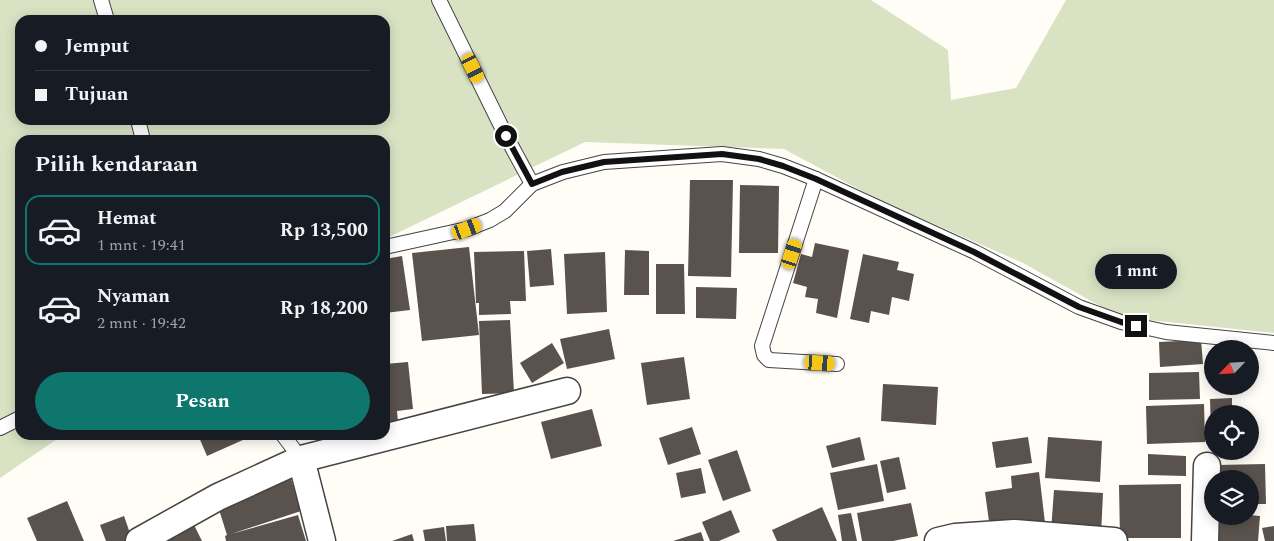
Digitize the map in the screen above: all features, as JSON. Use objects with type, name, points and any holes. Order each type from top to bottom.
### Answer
[{"type":"street","points":[[390,436],[567,391]]},
{"type":"street","points":[[139,541],[218,497],[301,459],[375,440]]},
{"type":"street","points":[[301,459],[322,541]]},
{"type":"street","points":[[1205,541],[1207,466]]},
{"type":"street","points":[[950,540],[1014,533],[1114,541]]},
{"type":"lane","points":[[101,0],[106,15]]},
{"type":"lane","points":[[439,0],[506,136],[532,184]]},
{"type":"lane","points":[[390,246],[467,229],[490,220],[505,212],[532,184],[562,172],[604,162],[722,154],[759,159],[816,179],[974,252],[1079,307],[1112,319],[1166,332],[1274,343]]},
{"type":"lane","points":[[816,179],[762,346],[764,355],[769,360],[837,364]]},
{"type":"lane","points":[[0,428],[15,420]]},
{"type":"lane","points":[[287,440],[301,459]]},
{"type":"green space","points":[[0,0],[871,0],[948,50],[951,100],[1016,88],[1066,0],[1274,0],[1274,333],[1120,317],[1023,263],[877,199],[784,149],[585,142],[390,237],[390,135],[15,135],[15,440],[56,440],[0,478]]},
{"type":"building","points":[[690,180],[733,180],[731,277],[688,276]]},
{"type":"building","points":[[740,185],[779,186],[778,253],[739,253]]},
{"type":"building","points":[[815,243],[849,250],[837,318],[816,313],[818,299],[805,297],[807,287],[793,283],[801,254],[812,257]]},
{"type":"building","points":[[469,247],[479,335],[422,341],[412,253]]},
{"type":"building","points":[[551,249],[554,285],[530,287],[527,251]]},
{"type":"building","points":[[625,250],[649,251],[649,295],[624,295]]},
{"type":"building","points":[[524,251],[526,301],[510,301],[511,314],[479,315],[479,303],[476,303],[474,252]]},
{"type":"building","points":[[605,252],[607,312],[567,314],[564,254]]},
{"type":"building","points":[[863,254],[899,262],[897,270],[914,274],[909,301],[892,297],[889,315],[871,311],[869,323],[850,319]]},
{"type":"building","points":[[402,256],[410,310],[390,312],[390,258]]},
{"type":"building","points":[[656,264],[684,264],[685,314],[656,314]]},
{"type":"building","points":[[696,287],[737,288],[736,319],[696,318]]},
{"type":"building","points":[[510,320],[514,393],[482,394],[479,321]]},
{"type":"building","points":[[609,329],[615,359],[567,369],[560,339]]},
{"type":"building","points":[[1201,340],[1203,364],[1160,367],[1159,342]]},
{"type":"building","points":[[552,343],[564,363],[532,383],[520,363]]},
{"type":"building","points":[[684,357],[690,399],[647,405],[641,363]]},
{"type":"building","points":[[408,362],[413,409],[397,411],[398,422],[390,423],[390,364]]},
{"type":"building","points":[[1199,372],[1200,399],[1149,400],[1149,373]]},
{"type":"building","points":[[883,384],[938,387],[936,425],[881,421]]},
{"type":"building","points":[[1232,398],[1232,405],[1210,405],[1210,399]]},
{"type":"building","points":[[1204,404],[1204,442],[1147,444],[1146,406]]},
{"type":"building","points":[[592,409],[602,446],[551,459],[541,422]]},
{"type":"building","points":[[692,427],[701,454],[668,465],[659,438]]},
{"type":"building","points":[[860,437],[865,460],[832,468],[826,446]]},
{"type":"building","points":[[1028,437],[1032,463],[996,468],[992,442]]},
{"type":"building","points":[[1048,437],[1102,441],[1100,482],[1045,478]]},
{"type":"building","points":[[200,440],[243,440],[207,456]]},
{"type":"building","points":[[737,450],[751,491],[723,501],[708,460]]},
{"type":"building","points":[[1148,454],[1186,456],[1186,476],[1148,475]]},
{"type":"building","points":[[899,457],[906,489],[887,493],[880,461]]},
{"type":"building","points":[[877,464],[884,501],[838,510],[830,473]]},
{"type":"building","points":[[1265,464],[1266,504],[1259,504],[1259,470],[1217,470],[1217,465]]},
{"type":"building","points":[[701,468],[706,493],[681,498],[676,473]]},
{"type":"building","points":[[1039,472],[1045,523],[990,529],[985,492],[1012,488],[1011,476]]},
{"type":"building","points":[[290,476],[301,511],[231,534],[298,515],[306,541],[226,541],[225,536],[227,535],[216,500]]},
{"type":"building","points":[[1181,484],[1181,538],[1120,538],[1119,485]]},
{"type":"building","points":[[1054,490],[1103,493],[1101,535],[1051,531]]},
{"type":"building","points":[[67,501],[84,541],[37,541],[27,518]]},
{"type":"building","points":[[911,503],[918,536],[893,541],[862,541],[857,513]]},
{"type":"building","points":[[822,507],[837,541],[777,541],[772,530]]},
{"type":"building","points":[[731,510],[740,532],[719,541],[710,541],[702,522]]},
{"type":"building","points":[[851,513],[857,541],[842,541],[838,515]]},
{"type":"building","points":[[124,516],[132,539],[127,541],[106,541],[100,525]]},
{"type":"building","points":[[1260,516],[1258,541],[1213,541],[1215,525],[1259,525]]},
{"type":"building","points":[[193,523],[202,541],[161,541]]},
{"type":"building","points":[[474,524],[476,541],[447,541],[446,526]]},
{"type":"building","points":[[1274,526],[1274,541],[1265,541],[1262,528]]},
{"type":"building","points":[[444,527],[446,541],[425,541],[423,530]]},
{"type":"building","points":[[701,532],[704,541],[673,541]]},
{"type":"building","points":[[412,534],[414,541],[392,541]]},
{"type":"route","points":[[506,136],[532,184],[562,172],[582,169],[604,162],[722,154],[759,159],[783,166],[816,179],[974,252],[1079,307],[1136,326]]}]
